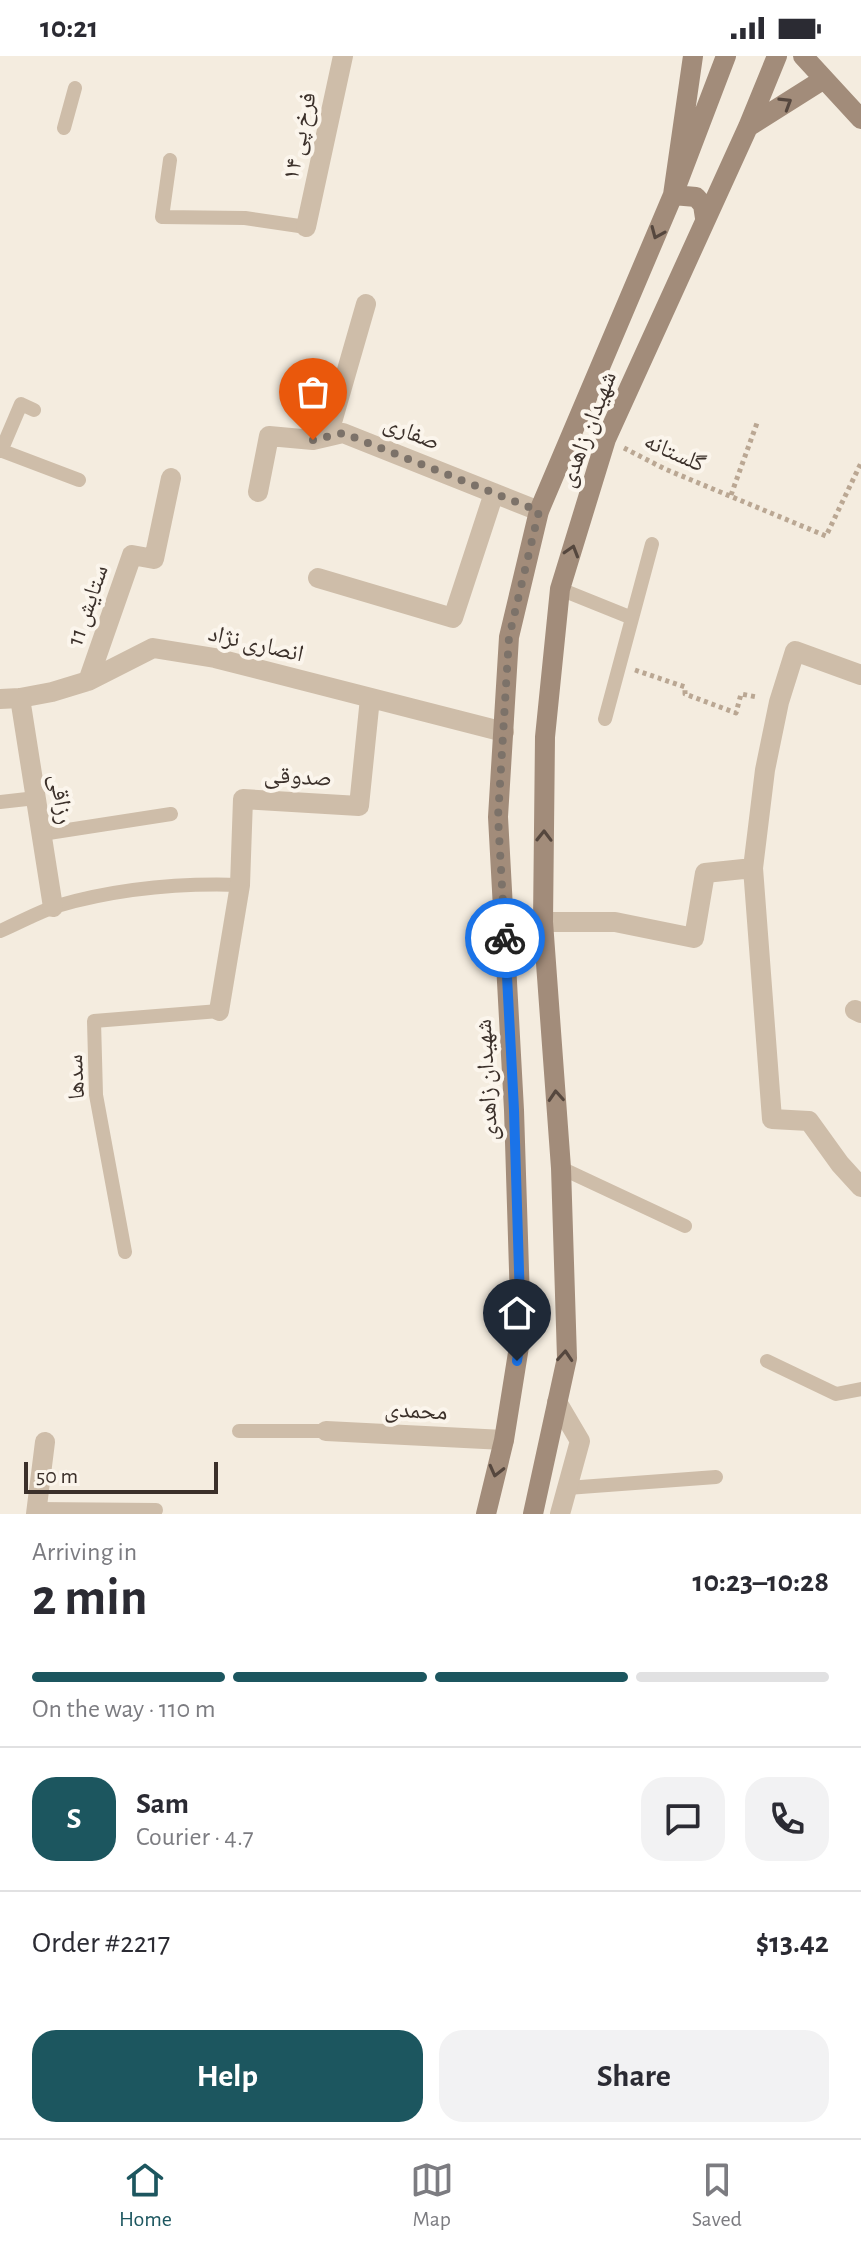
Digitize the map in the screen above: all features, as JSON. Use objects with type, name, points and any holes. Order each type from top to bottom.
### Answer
[{"type":"main road","points":[[693,56],[673,195],[696,197],[703,205],[705,218]]},
{"type":"main road","name":"شهیدان زاهدی","points":[[486,1514],[504,1440],[521,1334],[514,1110],[498,817],[509,637],[539,511],[673,195],[726,56]]},
{"type":"main road","name":"شهیدان زاهدی","points":[[533,1514],[567,1358],[561,1168],[543,922],[545,737],[560,589],[606,439],[748,127],[777,56]]},
{"type":"main road","points":[[803,56],[861,119]]},
{"type":"main road","points":[[748,127],[824,79]]},
{"type":"street","name":"فرخ پی ۱۴","points":[[306,227],[343,56]]},
{"type":"street","points":[[328,436],[366,304]]},
{"type":"street","name":"صفاری","points":[[258,492],[269,436],[313,440],[343,433],[539,511]]},
{"type":"street","name":"ستایش 11","points":[[88,681],[132,555],[154,559],[171,478]]},
{"type":"street","points":[[318,578],[453,618],[494,493]]},
{"type":"street","name":"انصاری نژاد","points":[[10,698],[88,681],[153,648],[215,658],[504,732]]},
{"type":"street","points":[[861,675],[795,651],[779,702],[765,770],[753,868],[772,1119],[809,1121],[861,1187]]},
{"type":"street","name":"رزاقی","points":[[10,698],[36,798],[53,907]]},
{"type":"street","name":"صدوقی","points":[[219,1011],[240,885],[243,799],[359,806],[370,698]]},
{"type":"street","points":[[543,922],[615,922],[694,938],[705,873],[753,868]]},
{"type":"street","points":[[557,1402],[580,1441],[560,1514]]},
{"type":"street","name":"محمدی","points":[[326,1431],[504,1440]]},
{"type":"street","points":[[36,1512],[45,1442]]},
{"type":"lane","points":[[64,128],[75,88]]},
{"type":"lane","points":[[170,160],[162,217],[245,218],[306,227]]},
{"type":"lane","points":[[34,410],[21,404],[1,450],[79,480]]},
{"type":"lane","points":[[605,719],[652,544]]},
{"type":"lane","points":[[560,589],[632,618]]},
{"type":"lane","points":[[0,802],[36,798]]},
{"type":"lane","points":[[42,834],[171,814]]},
{"type":"lane","points":[[0,931],[53,907],[145,889],[196,883],[240,885]]},
{"type":"lane","name":"سدها","points":[[125,1252],[96,1095],[94,1021],[219,1011]]},
{"type":"lane","points":[[561,1168],[685,1226]]},
{"type":"lane","points":[[767,1361],[836,1394],[861,1389]]},
{"type":"lane","points":[[239,1431],[326,1431]]},
{"type":"lane","points":[[567,1488],[716,1477]]},
{"type":"lane","points":[[36,1512],[156,1510]]},
{"type":"path","name":"گلستانه","points":[[731,495],[757,423]]},
{"type":"path","name":"گلستانه","points":[[606,439],[665,469],[826,536],[861,463]]},
{"type":"path","points":[[619,665],[685,687],[685,694],[736,713],[741,694],[779,702]]},
{"type":"way so far","points":[[313,440],[343,433],[539,511],[509,637],[498,817],[505,938]]},
{"type":"route","points":[[505,938],[521,1334],[517,1361]]}]
